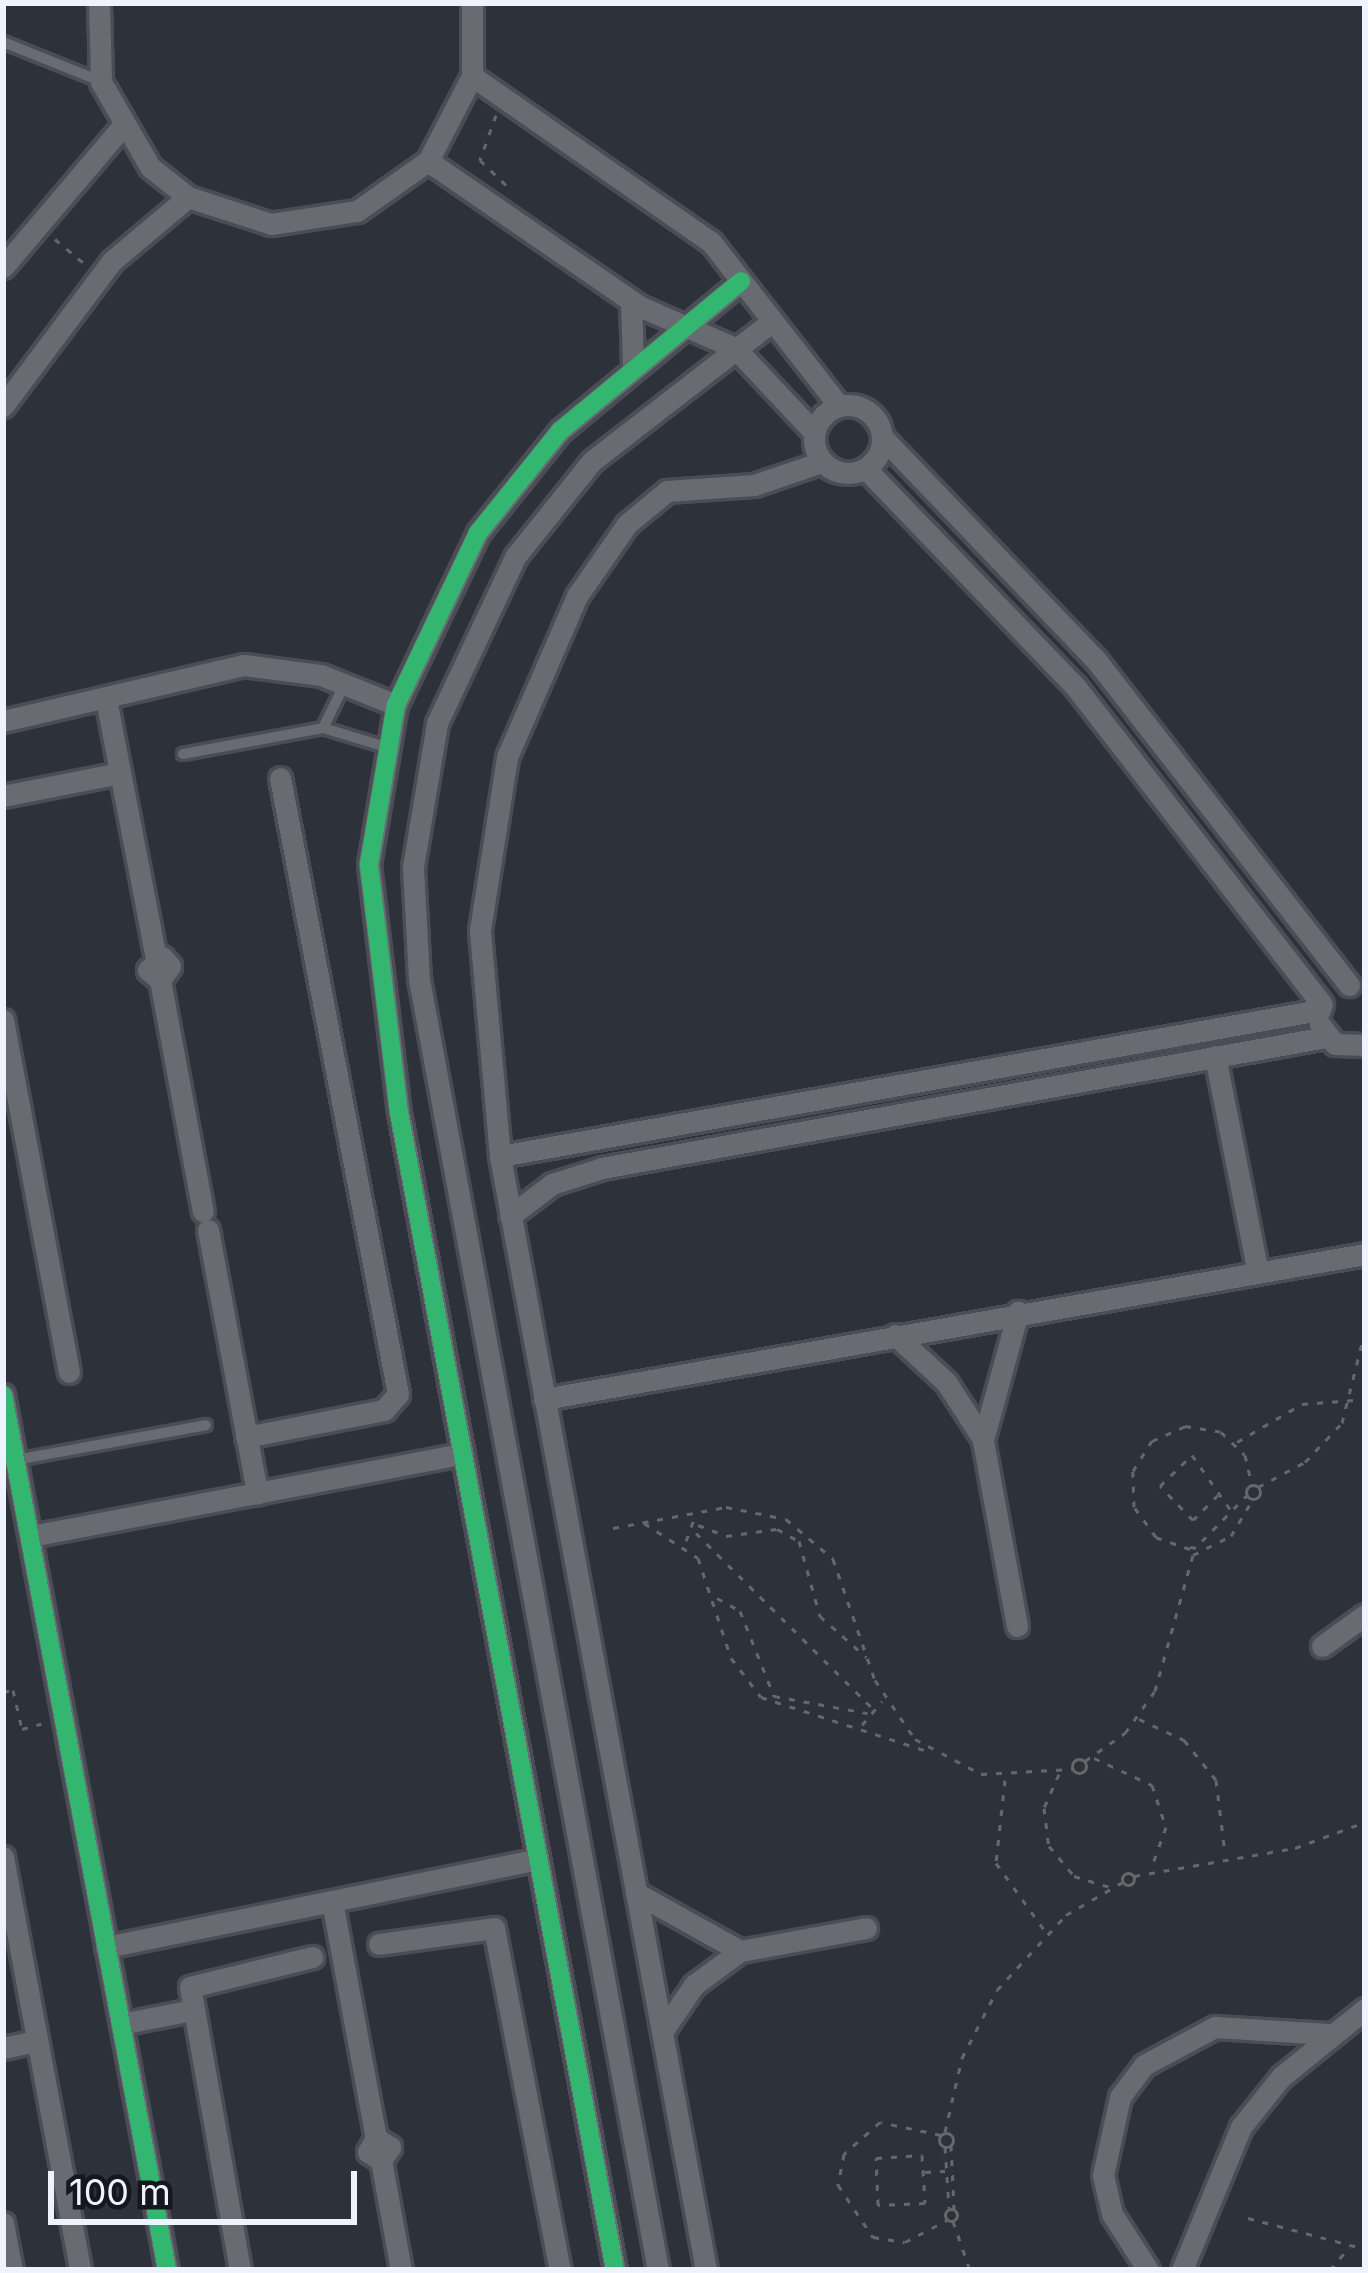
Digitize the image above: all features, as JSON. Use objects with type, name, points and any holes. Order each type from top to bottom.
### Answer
[{"type":"street","points":[[99,3],[101,82],[120,129],[188,197],[249,220],[314,222],[357,211],[428,161],[472,76],[472,3]]},
{"type":"street","points":[[472,76],[711,242],[839,406],[863,408],[883,438],[1123,692],[1357,987],[1321,1007],[500,1156]]},
{"type":"street","points":[[3,267],[120,129]]},
{"type":"street","points":[[428,161],[497,201],[631,301],[735,348],[814,432],[821,462]]},
{"type":"street","points":[[3,406],[100,276],[188,197]]},
{"type":"street","points":[[615,2270],[399,1113],[369,916],[386,747],[396,705],[478,533],[560,431],[633,365],[741,281]]},
{"type":"street","points":[[631,301],[633,365]]},
{"type":"street","points":[[658,2270],[442,1105],[413,867],[423,771],[458,665],[551,507],[638,420],[770,323]]},
{"type":"street","points":[[814,432],[839,406]]},
{"type":"street","points":[[866,469],[883,438]]},
{"type":"street","points":[[706,2270],[500,1156],[480,930],[497,800],[536,675],[644,505],[692,484],[754,485],[821,462],[866,469],[1076,686],[1321,1007],[1326,1036]]},
{"type":"street","points":[[3,721],[244,665],[345,683],[396,705]]},
{"type":"street","points":[[106,699],[256,1493]]},
{"type":"street","points":[[3,796],[120,773]]},
{"type":"street","points":[[246,1437],[384,1411],[398,1394],[280,778]]},
{"type":"street","points":[[3,1020],[69,1372]]},
{"type":"street","points":[[511,1216],[589,1171],[1326,1036],[1362,1050]]},
{"type":"street","points":[[1215,1056],[1257,1268]]},
{"type":"street","points":[[399,1113],[442,1105]]},
{"type":"street","points":[[544,1399],[1257,1268],[1365,1254]]},
{"type":"street","points":[[983,1440],[1018,1312]]},
{"type":"street","points":[[896,1335],[946,1382],[983,1440],[1017,1626]]},
{"type":"street","points":[[3,1395],[167,2270]]},
{"type":"street","points":[[31,1536],[463,1454]]},
{"type":"street","points":[[1322,1646],[1365,1615]]},
{"type":"street","points":[[3,1857],[13,1967],[37,2041],[80,2270]]},
{"type":"street","points":[[106,1947],[538,1859]]},
{"type":"street","points":[[636,1893],[740,1951]]},
{"type":"street","points":[[332,1901],[401,2270]]},
{"type":"street","points":[[379,1945],[494,1928],[560,2270]]},
{"type":"street","points":[[662,2032],[694,1984],[740,1951],[866,1928]]},
{"type":"street","points":[[240,2270],[192,2010],[197,1979],[312,1957]]},
{"type":"street","points":[[1182,2270],[1241,2127],[1328,2034],[1365,2009]]},
{"type":"street","points":[[121,2024],[192,2010]]},
{"type":"street","points":[[1148,2270],[1112,2214],[1103,2175],[1106,2135],[1132,2081],[1177,2041],[1215,2027],[1328,2034]]},
{"type":"street","points":[[3,2048],[37,2041]]},
{"type":"street","points":[[3,2224],[12,2270]]},
{"type":"lane","points":[[3,42],[101,82]]},
{"type":"lane","points":[[323,728],[345,683]]},
{"type":"lane","points":[[183,754],[323,728],[386,747]]},
{"type":"lane","points":[[16,1460],[206,1425]]},
{"type":"path","points":[[497,201],[511,179],[480,155],[501,112]]},
{"type":"path","points":[[38,225],[100,276]]},
{"type":"path","points":[[1190,1549],[1255,1486],[1325,1444],[1354,1400],[1365,1331]]},
{"type":"path","points":[[1236,1443],[1302,1404],[1354,1400]]},
{"type":"path","points":[[642,1522],[683,1543],[716,1597],[731,1658],[761,1697],[805,1720],[862,1726],[1006,1778],[1072,1769],[1093,1758],[1137,1719],[1193,1556],[1241,1526],[1255,1486],[1236,1443],[1185,1426],[1152,1441],[1132,1471],[1143,1524],[1190,1549],[1193,1556]]},
{"type":"path","points":[[1192,1455],[1225,1489],[1218,1496],[1193,1520],[1160,1486],[1192,1455]]},
{"type":"path","points":[[1218,1496],[1230,1508]]},
{"type":"path","points":[[1246,1496],[1253,1499]]},
{"type":"path","points":[[613,1528],[696,1513],[757,1510],[812,1536],[848,1585],[885,1700],[934,1755]]},
{"type":"path","points":[[683,1543],[696,1533],[696,1513]]},
{"type":"path","points":[[698,1525],[726,1536],[777,1529],[800,1541],[820,1616],[868,1658]]},
{"type":"path","points":[[696,1533],[869,1710]]},
{"type":"path","points":[[1201,1542],[1205,1549]]},
{"type":"path","points":[[716,1597],[740,1611],[774,1696],[869,1710]]},
{"type":"path","points":[[862,1726],[869,1710],[885,1700]]},
{"type":"path","points":[[1137,1719],[1202,1758],[1224,1804],[1224,1855]]},
{"type":"path","points":[[1093,1758],[1152,1785],[1166,1827],[1151,1868]]},
{"type":"path","points":[[1072,1769],[1085,1761]]},
{"type":"path","points":[[1060,1773],[1044,1808],[1049,1846],[1074,1876],[1111,1888]]},
{"type":"path","points":[[1006,1778],[996,1863],[1047,1933]]},
{"type":"path","points":[[970,2270],[950,2221],[948,2146],[943,2134],[978,2023],[1047,1933],[1111,1888],[1151,1868],[1295,1848],[1365,1822]]},
{"type":"path","points":[[943,2134],[880,2122],[844,2154],[838,2186],[873,2236],[905,2242],[950,2221]]},
{"type":"path","points":[[943,2134],[948,2146],[945,2171],[950,2221]]},
{"type":"path","points":[[922,2155],[923,2172],[925,2203],[878,2205],[876,2158],[922,2155]]},
{"type":"path","points":[[923,2172],[945,2171]]},
{"type":"path","points":[[68,2208],[153,2194]]},
{"type":"path","points":[[1248,2218],[1365,2249]]},
{"type":"path","points":[[1330,2270],[1350,2246]]},
{"type":"cycle path","points":[[615,2270],[399,1113],[369,864],[396,705],[478,533],[560,431],[741,281]]},
{"type":"cycle path","points":[[3,1395],[167,2270]]}]
